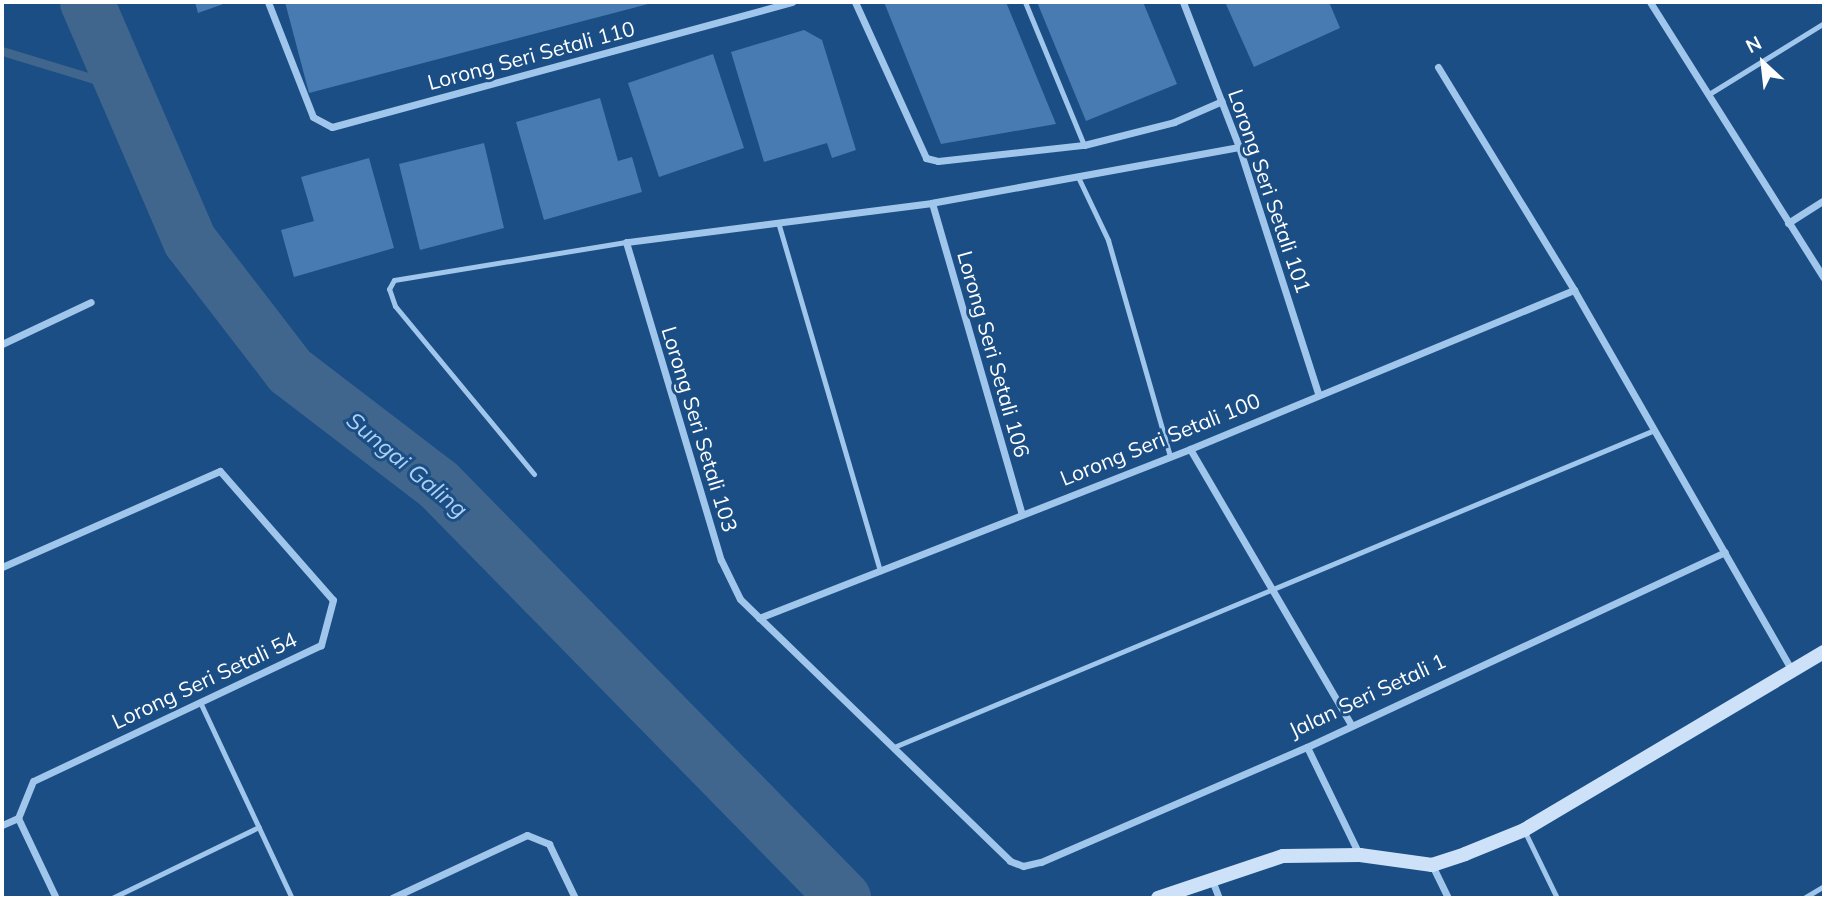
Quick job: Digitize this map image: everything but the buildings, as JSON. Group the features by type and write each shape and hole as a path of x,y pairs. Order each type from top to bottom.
{"street":[{"name":"Lorong Seri Setali 110","path":"268,2 319,124 332,127 792,2"},
{"path":"855,2 926,158 938,161 1084,145 1174,121 1222,101"},
{"name":"Lorong Seri Setali 101","path":"1183,2 1238,147 1318,393"},
{"path":"1650,2 1824,278"},
{"path":"1438,67 1574,290 1652,431 1792,671"},
{"path":"626,242 932,203 1238,147"},
{"path":"1788,223 1824,200"},
{"name":"Lorong Seri Setali 106","path":"932,203 1022,514"},
{"name":"Lorong Seri Setali 103","path":"626,242 721,560 740,599 1010,861 1023,866"},
{"name":"Lorong Seri Setali 100","path":"759,618 1190,449 1318,393 1574,290"},
{"path":"2,344 91,302"},
{"path":"1190,449 1269,588 1352,725"},
{"name":"Lorong Seri Setali 54","path":"2,567 220,471 333,600 321,645 199,700 33,781 18,818"},
{"name":"Jalan Seri Setali 1","path":"1023,866 1307,747 1725,552"},
{"path":"1158,898 1283,856 1360,855 1432,865 1524,830 1824,652"},
{"path":"1307,747 1360,855"},
{"path":"2,825 18,818 56,898"},
{"path":"393,898 527,835 549,844 575,898"},
{"path":"1432,865 1448,898"},
{"path":"1212,880 1219,898"}],"lane":[{"path":"1025,2 1084,145"},
{"path":"1709,94 1824,23"},
{"path":"1078,177 1108,240 1170,456"},
{"path":"778,222 880,571"},
{"path":"534,474 395,306 389,289 394,280 626,242"},
{"path":"894,747 1269,588 1652,431"},
{"path":"199,700 292,898"},
{"path":"112,898 259,827"},
{"path":"1524,830 1557,898"},
{"path":"1804,898 1824,886"}],"waterway":[{"name":"Sungai Galing","path":"87,2 190,241 290,371 438,484 844,898"},
{"path":"2,51 124,88"}]}
